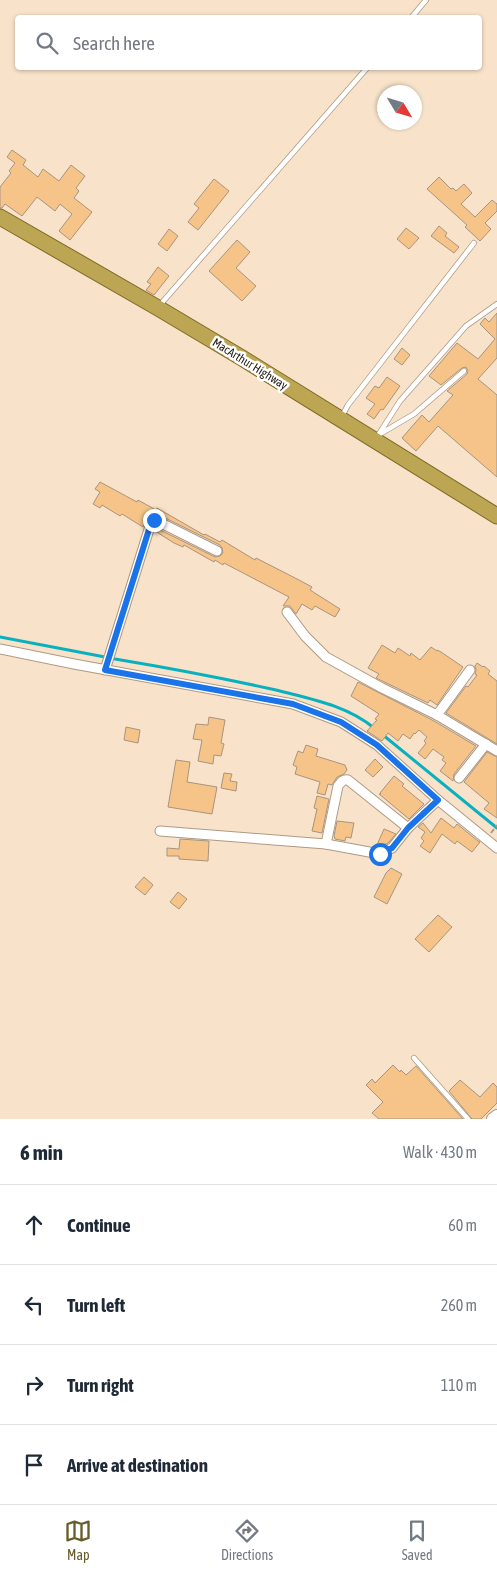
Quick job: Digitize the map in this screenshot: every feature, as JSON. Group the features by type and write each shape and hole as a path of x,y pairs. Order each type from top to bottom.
{"highway":[{"name":"MacArthur Highway","path":"0,217 158,308 340,419 376,438 497,516"}],"main road":[{"path":"493,1119 497,1116"}],"street":[{"path":"105,670 151,523 154,520 157,521 217,552"},
{"path":"287,612 305,636 326,656 382,688 437,715 497,751"},
{"path":"0,649 293,704 341,722 377,745 438,800 497,848"},
{"path":"437,715 470,670"},
{"path":"459,778 486,744"},
{"path":"326,844 338,786 342,781 346,780 408,828"},
{"path":"160,831 326,844 380,854 392,848 408,828 438,800"}],"lane":[{"path":"414,15 426,0"},
{"path":"158,308 365,70"},
{"path":"340,419 348,405 474,243"},
{"path":"376,438 400,401 466,326 497,304"},
{"path":"376,438 414,414 464,371"},
{"path":"414,1058 468,1119"}],"building":[{"path":"12,150 26,160 23,165 38,177 43,169 59,181 71,165 85,176 76,188 79,191 74,198 92,212 70,240 59,231 72,214 60,204 55,211 37,197 22,216 5,204 0,208 0,187 11,173 9,171 15,163 7,157"},
{"path":"439,177 451,189 453,188 456,191 464,184 472,193 461,204 475,217 492,200 497,204 497,211 485,223 491,229 480,241 465,227 467,225 427,189"},
{"path":"214,179 229,191 198,230 188,222 199,208 194,204"},
{"path":"439,226 447,233 445,236 459,247 454,253 431,236"},
{"path":"406,228 419,238 409,249 397,239"},
{"path":"169,229 178,236 167,251 158,244"},
{"path":"237,240 250,252 236,268 256,286 242,301 209,271"},
{"path":"158,267 169,276 154,295 146,290 151,284 147,282"},
{"path":"497,313 497,358 478,379 497,395 497,477 438,426 416,451 402,438 422,415 429,422 453,395 447,391 468,371 466,367 462,368 441,385 429,376 457,343 478,359 495,339 480,324 485,318 489,322"},
{"path":"402,348 410,355 402,365 394,359"},
{"path":"387,377 400,386 374,419 367,414 375,404 366,398 375,386 379,388"},
{"path":"100,482 137,502 138,500 156,510 157,508 204,535 220,542 222,540 255,560 256,558 299,580 312,587 310,590 340,609 335,617 315,606 312,610 302,604 296,614 290,606 283,606 289,597 224,563 223,565 215,560 214,562 184,545 183,547 174,543 155,531 156,528 215,557 223,553 220,545 159,515 150,514 143,527 122,514 120,516 102,505 100,508 93,504 100,492 95,489"},
{"path":"382,645 395,653 398,648 410,656 411,653 420,660 431,647 463,667 437,705 430,700 428,703 376,678 379,674 368,668"},
{"path":"477,663 490,671 488,674 497,681 497,744 446,713 466,686 468,687 477,675 475,674 475,666"},
{"path":"358,682 434,721 476,746 454,774 453,781 440,771 446,763 442,760 444,757 433,749 425,759 418,753 426,743 424,741 427,737 419,730 410,739 403,734 398,741 388,733 382,741 367,731 377,720 375,719 379,714 351,696"},
{"path":"209,717 225,720 221,743 224,744 221,756 214,755 213,764 198,761 202,740 193,739 196,724 208,725"},
{"path":"126,727 140,730 138,743 124,740"},
{"path":"306,745 318,749 316,756 345,765 347,770 344,774 337,777 332,785 328,784 325,795 317,793 320,782 295,774 297,767 293,765 298,751 303,753"},
{"path":"487,752 497,757 497,818 484,809 489,803 464,782"},
{"path":"375,759 383,767 373,777 365,770"},
{"path":"176,760 190,762 187,782 217,787 212,814 168,807"},
{"path":"224,773 232,774 230,781 237,782 236,791 221,788"},
{"path":"394,776 404,784 402,786 424,804 409,819 379,794 381,794"},
{"path":"317,796 329,799 322,833 312,831 317,809 314,808"},
{"path":"441,818 454,828 457,824 480,842 472,852 457,841 455,844 442,834 430,853 420,846 424,841 421,838 425,832 418,827 423,823 431,833"},
{"path":"337,821 354,823 351,838 346,837 345,841 335,839"},
{"path":"384,829 396,834 388,843 381,846 377,845"},
{"path":"180,839 209,841 208,861 179,859 179,856 167,856 167,848 179,849"},
{"path":"391,868 402,874 387,904 374,897 386,873"},
{"path":"144,877 153,885 145,895 135,887"},
{"path":"178,892 187,899 179,909 170,902"},
{"path":"438,915 452,927 429,952 415,939"},
{"path":"393,1065 406,1075 416,1066 463,1119 379,1119 372,1113 383,1102 366,1085 372,1079 375,1083"},
{"path":"460,1080 480,1097 493,1083 497,1087 497,1103 481,1119 472,1119 449,1091"}],"waterway":[{"path":"0,637 105,657"},
{"path":"115,659 236,681 315,700 340,708 374,728"},
{"path":"383,735 497,828"}],"route":[{"path":"154,520 151,523 105,670 293,704 341,722 377,745 438,800 408,828 392,848 380,854"}]}
